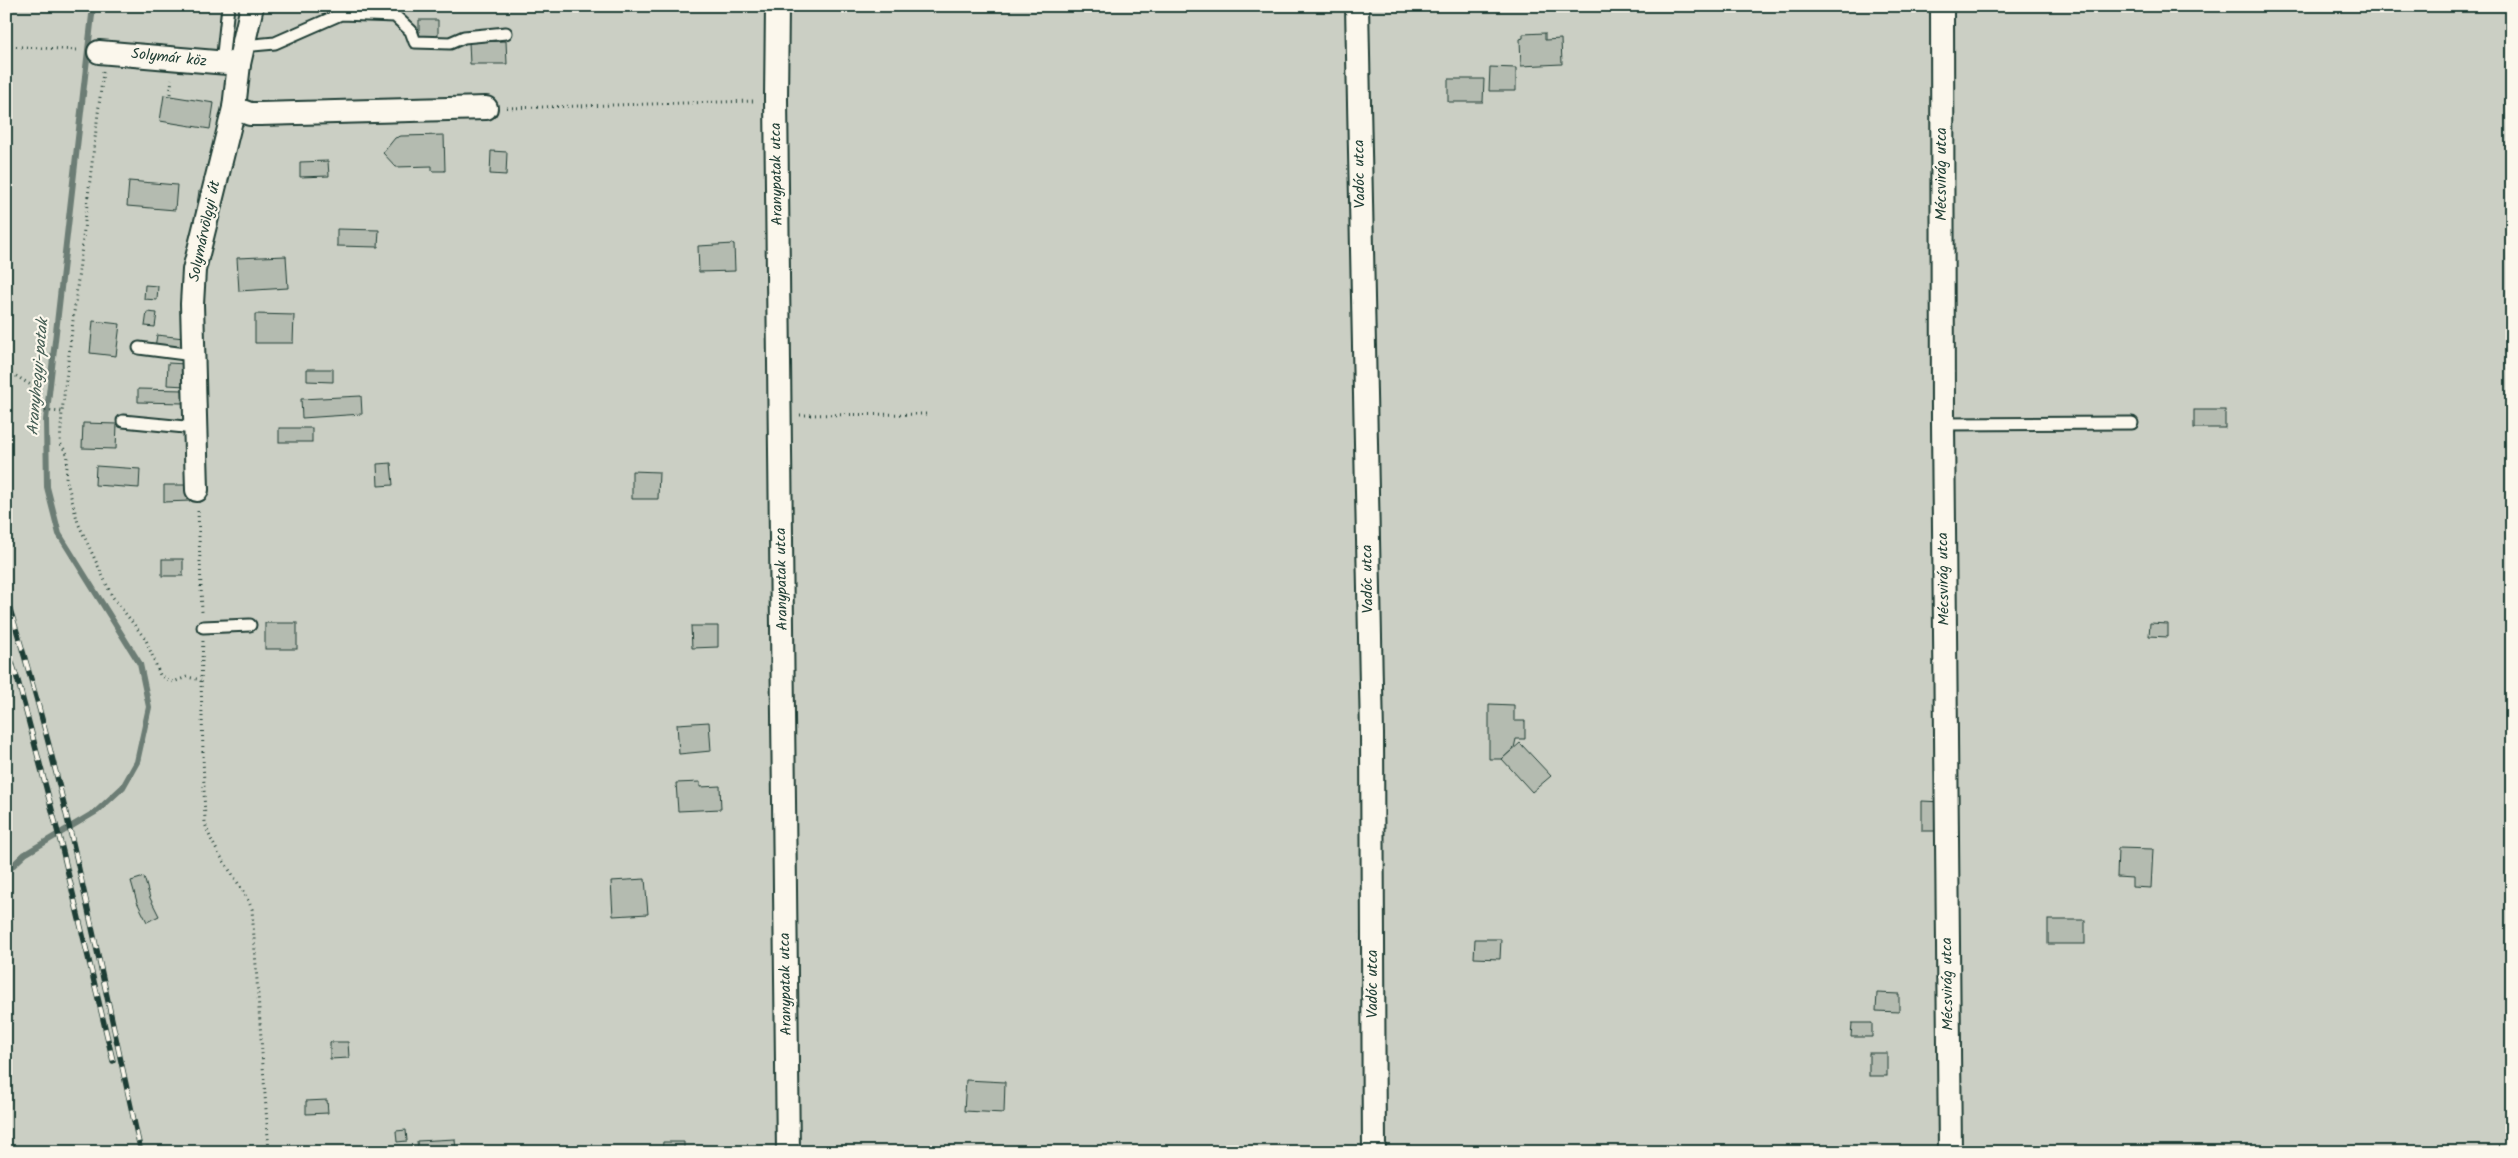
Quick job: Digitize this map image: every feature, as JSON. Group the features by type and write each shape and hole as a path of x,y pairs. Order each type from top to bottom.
{"street":[{"name":"Solymárvölgyi út","path":"198,490 193,354 194,270 234,108 235,58 252,6"},
{"name":"Aranypatak utca","path":"777,6 788,1152"},
{"name":"Vadóc utca","path":"1357,6 1372,734 1374,1152"},
{"name":"Mécsvirág utca","path":"1942,6 1943,424 1950,1152"},
{"name":"Solymár köz","path":"102,52 235,58"},
{"path":"234,108 250,114 486,108"}],"lane":[{"path":"228,6 235,58 341,14 395,16 411,31 415,42 450,43 464,37 506,33"},
{"path":"139,348 193,354"},
{"path":"123,421 195,428"},
{"path":"1943,424 2132,423"},
{"path":"203,627 250,625"}],"path":[{"path":"6,46 73,50"},
{"path":"102,52 60,443 68,455 66,472 68,491 78,523 112,596 146,640 160,675 173,682 187,677 201,680"},
{"path":"486,108 740,102"},
{"path":"16,376 31,385 39,410 62,412"},
{"path":"780,415 927,414"},
{"path":"198,490 203,627 201,680 205,823 209,838 246,896 252,909 269,1152"}],"shaded area":[{"path":"6,6 2512,6 2512,1152 6,1152"}],"building":[{"path":"419,20 438,20 438,37 419,38"},
{"path":"1545,33 1545,40 1561,39 1562,64 1521,66 1520,39 1523,38 1523,34"},
{"path":"506,41 507,64 470,64 469,42"},
{"path":"1490,67 1516,68 1516,91 1489,91"},
{"path":"1448,79 1484,79 1483,102 1448,102"},
{"path":"164,95 214,103 210,129 160,121"},
{"path":"444,135 445,171 432,171 432,166 396,167 383,153 395,138 401,136"},
{"path":"491,151 507,152 506,175 490,174"},
{"path":"328,161 329,176 300,177 300,162"},
{"path":"129,181 177,185 175,210 127,206"},
{"path":"199,191 209,193 205,212 196,211"},
{"path":"337,229 379,230 378,247 337,246"},
{"path":"734,244 735,271 699,272 698,246"},
{"path":"286,256 288,288 239,291 237,258"},
{"path":"145,285 158,286 157,300 144,299"},
{"path":"147,312 157,313 155,327 145,326"},
{"path":"255,314 294,315 293,343 255,343"},
{"path":"93,321 120,324 116,356 90,353"},
{"path":"157,335 184,338 182,350 155,347"},
{"path":"168,363 186,364 186,386 167,385"},
{"path":"307,369 333,369 333,382 307,381"},
{"path":"138,389 184,390 184,403 138,402"},
{"path":"361,396 362,414 302,418 301,399"},
{"path":"2194,410 2225,410 2225,428 2194,428"},
{"path":"83,423 117,424 116,449 82,448"},
{"path":"279,428 312,428 312,442 279,442"},
{"path":"391,463 393,485 378,486 377,464"},
{"path":"96,466 140,469 139,488 95,485"},
{"path":"632,471 659,472 658,499 632,499"},
{"path":"164,485 190,485 190,501 164,502"},
{"path":"162,559 183,559 183,576 162,576"},
{"path":"265,623 297,623 297,649 265,649"},
{"path":"2150,623 2168,624 2168,637 2149,636"},
{"path":"691,626 718,626 718,647 692,648"},
{"path":"1489,704 1514,705 1514,721 1525,721 1525,739 1516,739 1514,748 1502,759 1489,759"},
{"path":"709,722 711,751 679,754 677,724"},
{"path":"1520,743 1551,776 1532,792 1502,759"},
{"path":"700,782 700,787 720,786 721,809 678,811 676,783"},
{"path":"1922,801 1942,802 1942,831 1922,831"},
{"path":"2118,848 2153,849 2151,888 2132,887 2132,878 2117,877"},
{"path":"144,877 150,898 159,916 147,922 137,902 131,881"},
{"path":"645,879 648,914 613,916 611,881"},
{"path":"2048,920 2085,920 2085,944 2048,944"},
{"path":"1475,939 1501,939 1500,959 1474,958"},
{"path":"1877,993 1899,994 1899,1012 1876,1011"},
{"path":"1852,1023 1872,1023 1872,1037 1851,1037"},
{"path":"330,1042 348,1042 349,1058 330,1059"},
{"path":"1869,1053 1887,1053 1887,1076 1869,1076"},
{"path":"966,1080 1005,1082 1004,1113 964,1111"},
{"path":"327,1100 328,1113 306,1114 306,1101"},
{"path":"406,1130 407,1141 397,1142 396,1131"},
{"path":"455,1139 456,1152 418,1152 417,1141"},
{"path":"663,1142 684,1142 684,1152 662,1152"},
{"path":"981,1150 981,1152 944,1151"}],"waterway":[{"name":"Aranyhegyi-patak","path":"6,872 25,854 97,811 123,787 137,762 149,707 140,664 59,534 47,487 46,420 93,6"}],"railway":[{"path":"6,597 27,665 64,803 141,1152"},
{"path":"6,645 18,681 62,848 113,1061"}]}
